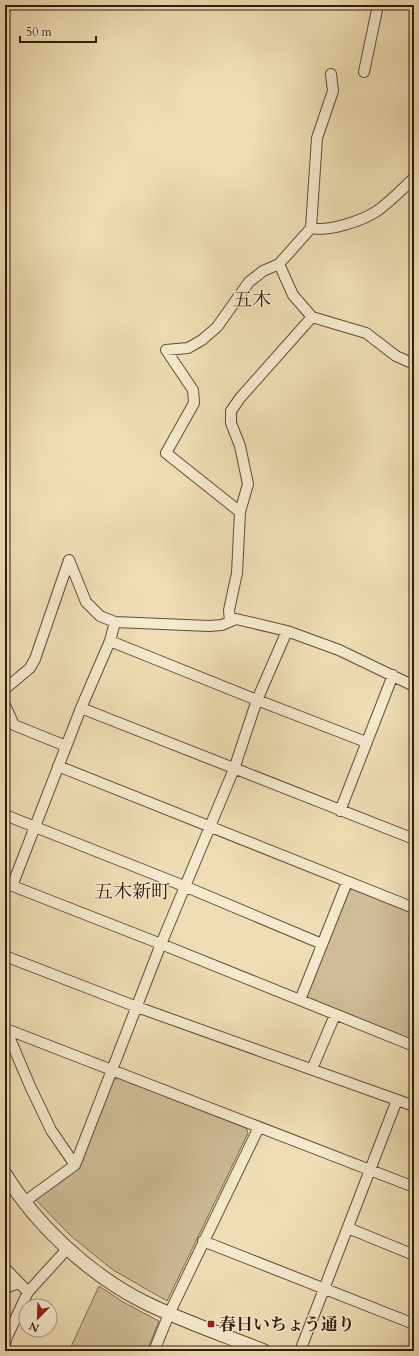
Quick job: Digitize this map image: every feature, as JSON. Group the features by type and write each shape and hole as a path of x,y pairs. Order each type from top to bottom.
{"street":[{"path":"364,72 378,5"},
{"path":"240,512 166,453 194,403 193,390 166,350 188,348 202,340 216,327 249,282 264,271 280,264 311,228 317,138 333,91 331,74"},
{"path":"311,228 317,229 338,227 376,212 414,178"},
{"path":"280,264 293,295 312,316 366,333 396,356 414,364"},
{"path":"230,621 230,610 237,573 240,512 248,484 240,446 231,424 231,412 240,398 312,316"},
{"path":"5,689 30,668 35,659 68,560 86,602 100,616 115,622 209,626 222,625 236,618 287,631 339,650 414,686"},
{"path":"115,622 110,641 81,708 35,828 9,885 161,944 414,1046"},
{"path":"24,1202 75,1164 184,886 234,769 257,700 287,631"},
{"path":"110,641 366,742"},
{"path":"340,811 393,675"},
{"path":"5,705 14,726 66,746"},
{"path":"81,708 414,839"},
{"path":"58,766 414,908"},
{"path":"5,815 184,886 322,944"},
{"path":"300,1000 347,882"},
{"path":"5,956 137,1006 414,1106"},
{"path":"312,1069 335,1015"},
{"path":"5,1028 414,1187"},
{"path":"5,1028 51,1130 75,1164"},
{"path":"300,1351 397,1100"},
{"path":"154,1351 168,1314 259,1127"},
{"path":"5,1174 24,1202 46,1228 68,1248 118,1287 168,1314 264,1351"},
{"path":"348,1228 414,1255"},
{"path":"203,1241 414,1324"},
{"path":"5,1341 28,1292 68,1248"},
{"path":"5,1268 28,1292"},
{"path":"5,1288 18,1283"}],"shaded area":[{"path":"350,888 414,914 414,1041 305,998"},
{"path":"118,1078 246,1128 248,1133 167,1301 113,1270 71,1236 36,1200 80,1164 111,1081"},
{"path":"99,1286 123,1302 159,1321 147,1351 69,1351"}],"place":[{"name":"春日いちょう通り","path":"211,1324"}],"district":[{"name":"五木","path":"252,299"},
{"name":"五木新町","path":"132,891"}]}
